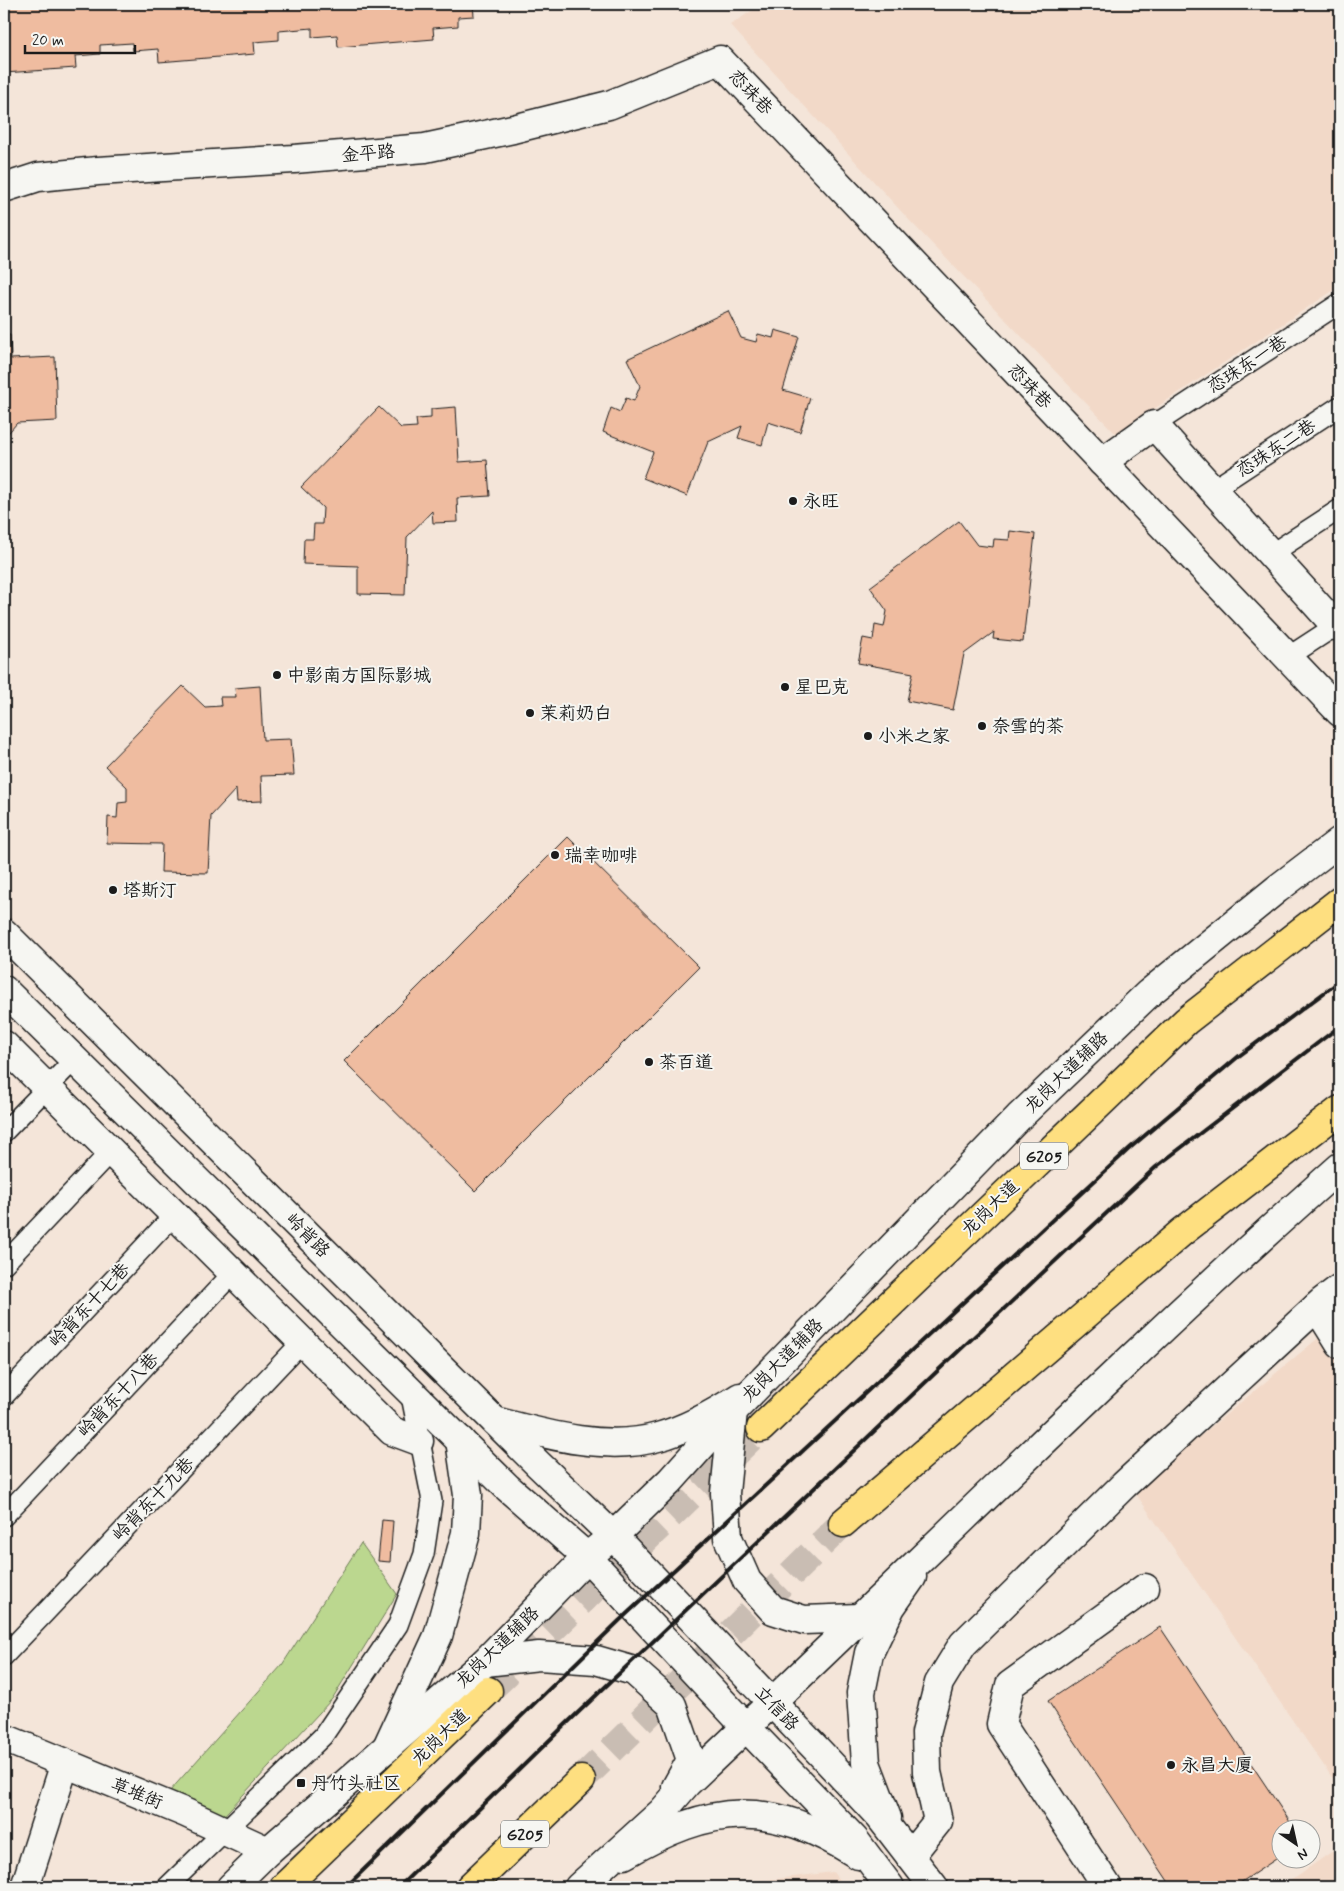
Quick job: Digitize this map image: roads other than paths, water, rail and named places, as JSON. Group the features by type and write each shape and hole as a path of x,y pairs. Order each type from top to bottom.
{"highway":[{"name":"龙岗大道","path":"761,1428 1186,1021 1340,900"},
{"path":"843,1523 1182,1232 1340,1110"},
{"name":"龙岗大道","path":"284,1887 488,1691"},
{"name":"G205","path":"470,1887 581,1780"}],"street":[{"name":"金平路","path":"4,188 38,177 98,171 294,159 425,148 513,129 609,104 720,60"},
{"name":"恋珠巷","path":"720,60 1340,712"},
{"path":"1102,462 1154,425 1338,625"},
{"name":"龙岗大道辅路","path":"231,1887 268,1851 485,1662 587,1557 613,1536 670,1482 732,1411 1019,1117 1148,993 1340,841"},
{"name":"岭背路","path":"4,934 613,1536"},
{"path":"4,990 508,1488 587,1557"},
{"path":"74,1060 103,1032"},
{"path":"4,1045 392,1431 419,1441"},
{"path":"589,1878 662,1812 687,1783 859,1618 1276,1223 1340,1167"},
{"path":"934,1547 891,1607 869,1653 861,1693 866,1763 902,1845 938,1821 927,1772 926,1733 939,1683 963,1644 1124,1485 1340,1288"},
{"path":"1317,1307 1340,1344"},
{"path":"494,1420 544,1434 610,1443 656,1438 709,1417 758,1385"},
{"path":"732,1411 725,1494 728,1538 747,1581 773,1610 804,1620 859,1618"},
{"path":"386,1749 438,1636 466,1533 468,1495 460,1440"},
{"name":"立信路","path":"613,1536 880,1817 934,1887"},
{"name":"立信路","path":"587,1557 854,1839 882,1877"},
{"path":"1105,1887 1107,1886 1001,1724 1010,1685 1145,1588"},
{"path":"485,1662 539,1656 596,1660 634,1671 672,1706 691,1760 662,1812"},
{"name":"草堆街","path":"4,1738 226,1831 268,1851"},
{"path":"25,1887 65,1763"},
{"path":"589,1878 658,1835 712,1816 766,1815 817,1833 882,1877"}],"lane":[{"name":"恋珠东一巷","path":"1154,425 1340,303"},
{"name":"恋珠东二巷","path":"1212,490 1340,406"},
{"path":"1271,554 1340,509"},
{"path":"1288,657 1338,625"},
{"path":"4,1132 74,1060"},
{"path":"4,1264 111,1151"},
{"name":"岭背东十七巷","path":"4,1396 174,1215"},
{"name":"岭背东十八巷","path":"4,1516 233,1273"},
{"name":"岭背东十九巷","path":"4,1656 302,1342"},
{"path":"167,1887 323,1736 398,1625 424,1554 432,1501 410,1391"}],"tunnel":[{"path":"488,1691 761,1428"},
{"path":"581,1780 843,1523"}],"railway":[{"path":"346,1887 619,1621 1130,1148 1239,1056 1340,981"},
{"path":"399,1887 564,1726 948,1361 1156,1167 1340,1026"}],"place":[{"name":"永旺","path":"793,501"},
{"name":"中影南方国际影城","path":"277,675"},
{"name":"星巴克","path":"785,687"},
{"name":"茉莉奶白","path":"530,713"},
{"name":"奈雪的茶","path":"982,726"},
{"name":"小米之家","path":"868,736"},
{"name":"瑞幸咖啡","path":"555,855"},
{"name":"塔斯汀","path":"113,890"},
{"name":"茶百道","path":"649,1062"},
{"name":"永昌大厦","path":"1171,1765"},
{"name":"丹竹头社区","path":"301,1783"}]}
